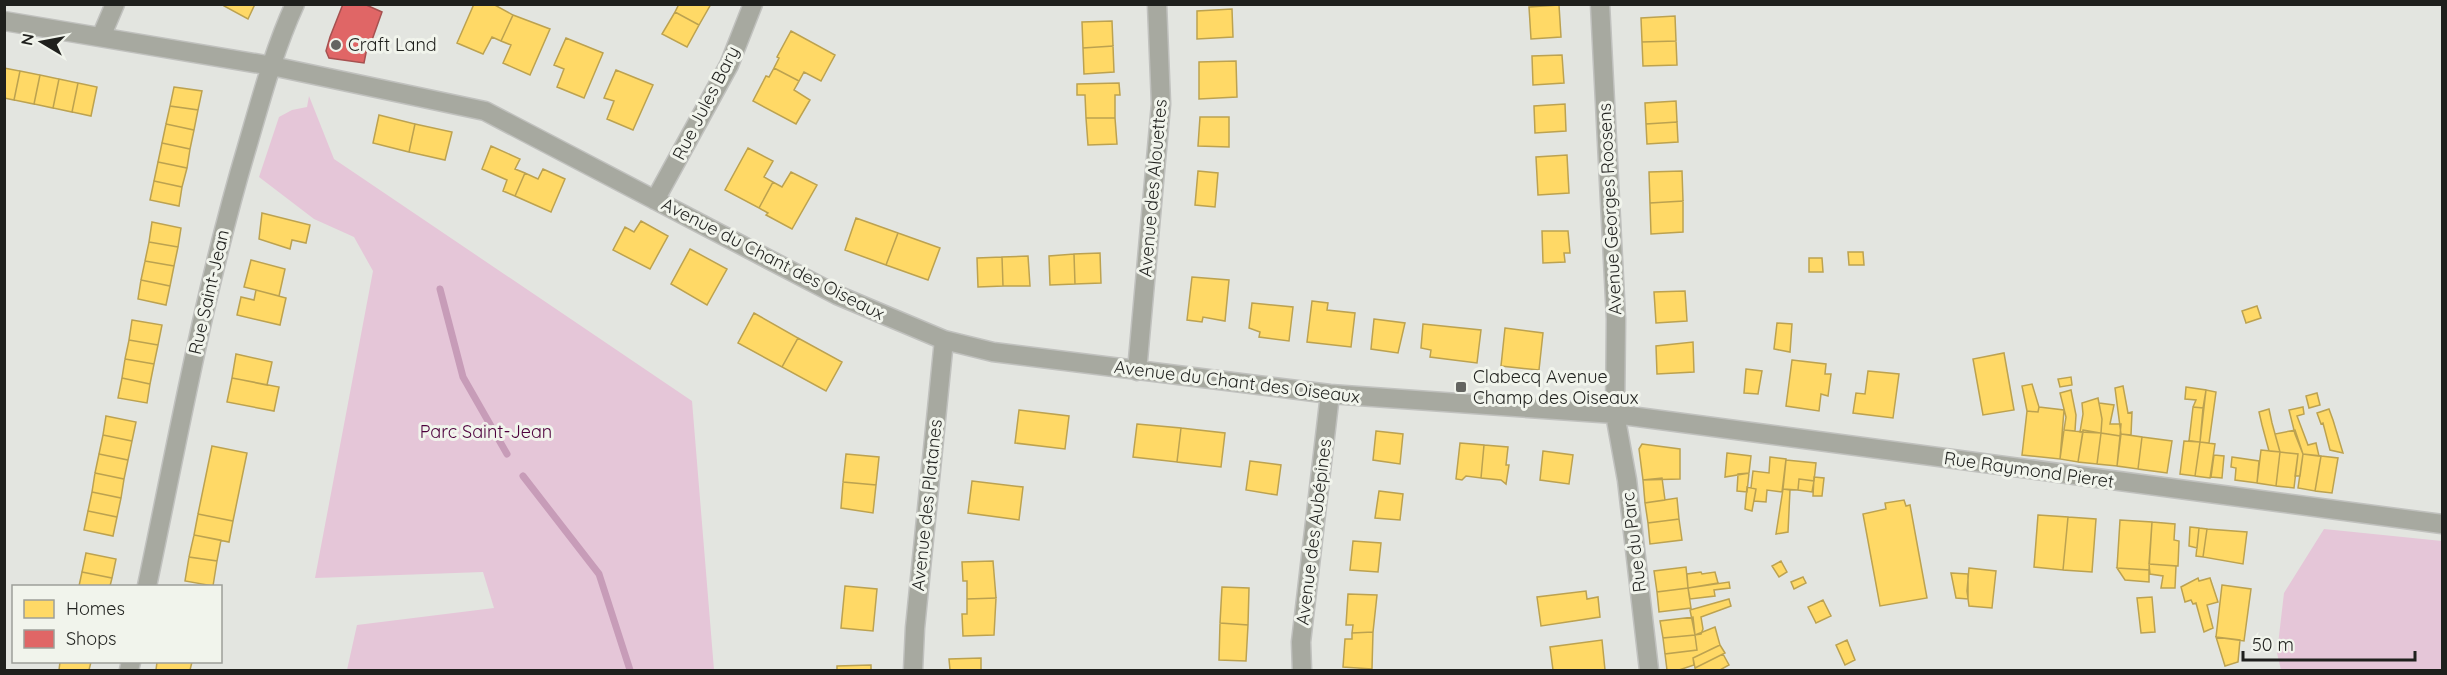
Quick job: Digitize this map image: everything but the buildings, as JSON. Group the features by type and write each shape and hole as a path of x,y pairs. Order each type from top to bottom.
{"street":[{"path":"101,37 115,4"},
{"name":"Rue Saint-Jean","path":"147,585 225,225 272,66 295,4"},
{"name":"Rue Jules Bary","path":"655,200 729,65 753,4"},
{"name":"Avenue des Alouettes","path":"1137,371 1161,104 1157,4"},
{"name":"Avenue Georges Roosens","path":"1600,4 1616,319 1615,414"},
{"name":"Avenue du Chant des Oiseaux","path":"4,21 272,66 485,111 837,296 944,340 993,352 1330,394 1615,414"},
{"name":"Avenue des Platanes","path":"913,670 944,340"},
{"name":"Avenue des Aubépines","path":"1302,670 1301,642 1330,394"},
{"name":"Rue Raymond Pieret","path":"1615,414 2442,524"},
{"name":"Rue du Parc","path":"1615,414 1626,480 1649,670"}],"green space":[{"name":"Parc Saint-Jean","path":"309,96 334,159 692,401 714,670 347,670 357,625 494,608 483,572 315,578 373,271 354,237 314,219 259,177 279,117 292,110 307,107"},
{"path":"2324,529 2442,541 2442,670 2281,670 2277,653 2284,593"}],"waterway":[{"path":"440,289 463,377 507,454"},
{"path":"523,476 599,574 630,670"}],"place":[{"name":"Craft Land","path":"336,45"},
{"name":"Clabecq Avenue Champ des Oiseaux","path":"1461,387"}]}
